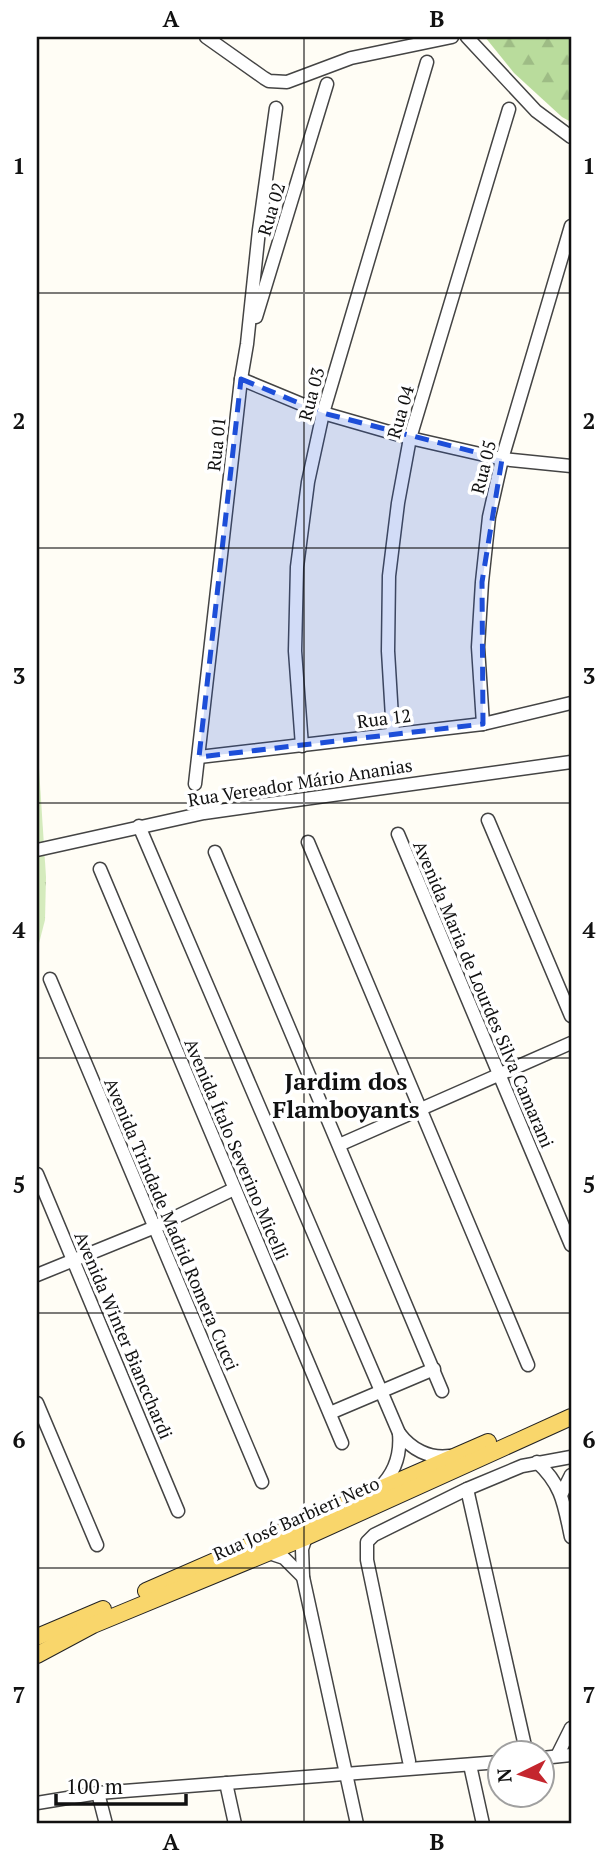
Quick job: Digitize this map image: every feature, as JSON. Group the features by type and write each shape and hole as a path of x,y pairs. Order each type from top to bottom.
{"main road":[{"name":"Rua José Barbieri Neto","path":"37,1637 571,1407"},
{"name":"Rua José Barbieri Neto","path":"37,1655 93,1625 306,1537 571,1417"}],"street":[{"path":"206,37 269,81 286,82 351,58 452,37"},
{"path":"467,37 536,111 571,138"},
{"name":"Rua 03","path":"302,746 295,652 297,566 308,482 323,413 427,62"},
{"name":"Rua 02","path":"247,344 327,84"},
{"name":"Rua 01","path":"195,784 241,379 276,108"},
{"name":"Rua 04","path":"393,734 388,651 389,576 410,438 509,109"},
{"name":"Rua 05","path":"483,724 478,647 489,517 502,459 571,226"},
{"path":"259,230 281,237"},
{"path":"241,379 323,413 410,438 502,459 571,466"},
{"name":"Rua 12","path":"199,757 483,724 571,703"},
{"name":"Rua Vereador Mário Ananias","path":"37,850 204,813 571,762"},
{"path":"488,820 571,1016"},
{"path":"139,827 399,1433 406,1442 427,1454 435,1457 457,1455"},
{"name":"Avenida Maria de Lourdes Silva Camarani","path":"398,834 571,1245"},
{"path":"308,842 528,1365"},
{"path":"215,852 442,1391"},
{"name":"Avenida Ítalo Severino Micelli","path":"100,869 342,1443"},
{"name":"Avenida Trindade Madrid Romera Cucci","path":"50,979 262,1482"},
{"path":"339,1145 571,1043"},
{"name":"Avenida Winter Biancchardi","path":"37,1174 178,1511"},
{"path":"37,1275 155,1227 234,1189"},
{"path":"330,1413 434,1369"},
{"path":"37,1403 97,1545"},
{"path":"372,1494 387,1480 393,1469 400,1446 399,1433"},
{"path":"410,1761 367,1560 367,1542 374,1535 467,1489 522,1466 571,1457"},
{"path":"537,1462 551,1474 562,1493 571,1537"},
{"path":"562,1493 571,1475"},
{"path":"467,1489 523,1738"},
{"path":"306,1537 302,1549 303,1577 357,1824"},
{"path":"269,1553 284,1558 303,1577"},
{"path":"557,1756 571,1728"},
{"path":"557,1756 571,1755"},
{"path":"37,1803 98,1793 486,1763"},
{"path":"470,1765 483,1824"},
{"path":"226,1783 235,1824"},
{"path":"98,1793 106,1824"}],"highlighted area":[{"path":"241,379 323,413 502,459 482,582 483,724 199,757"}],"green space":[{"path":"485,37 571,37 571,122 514,73"},
{"path":"37,737 46,877 45,920 37,951"}],"district":[{"name":"Jardim dos Flamboyants","path":"346,1095"}]}
